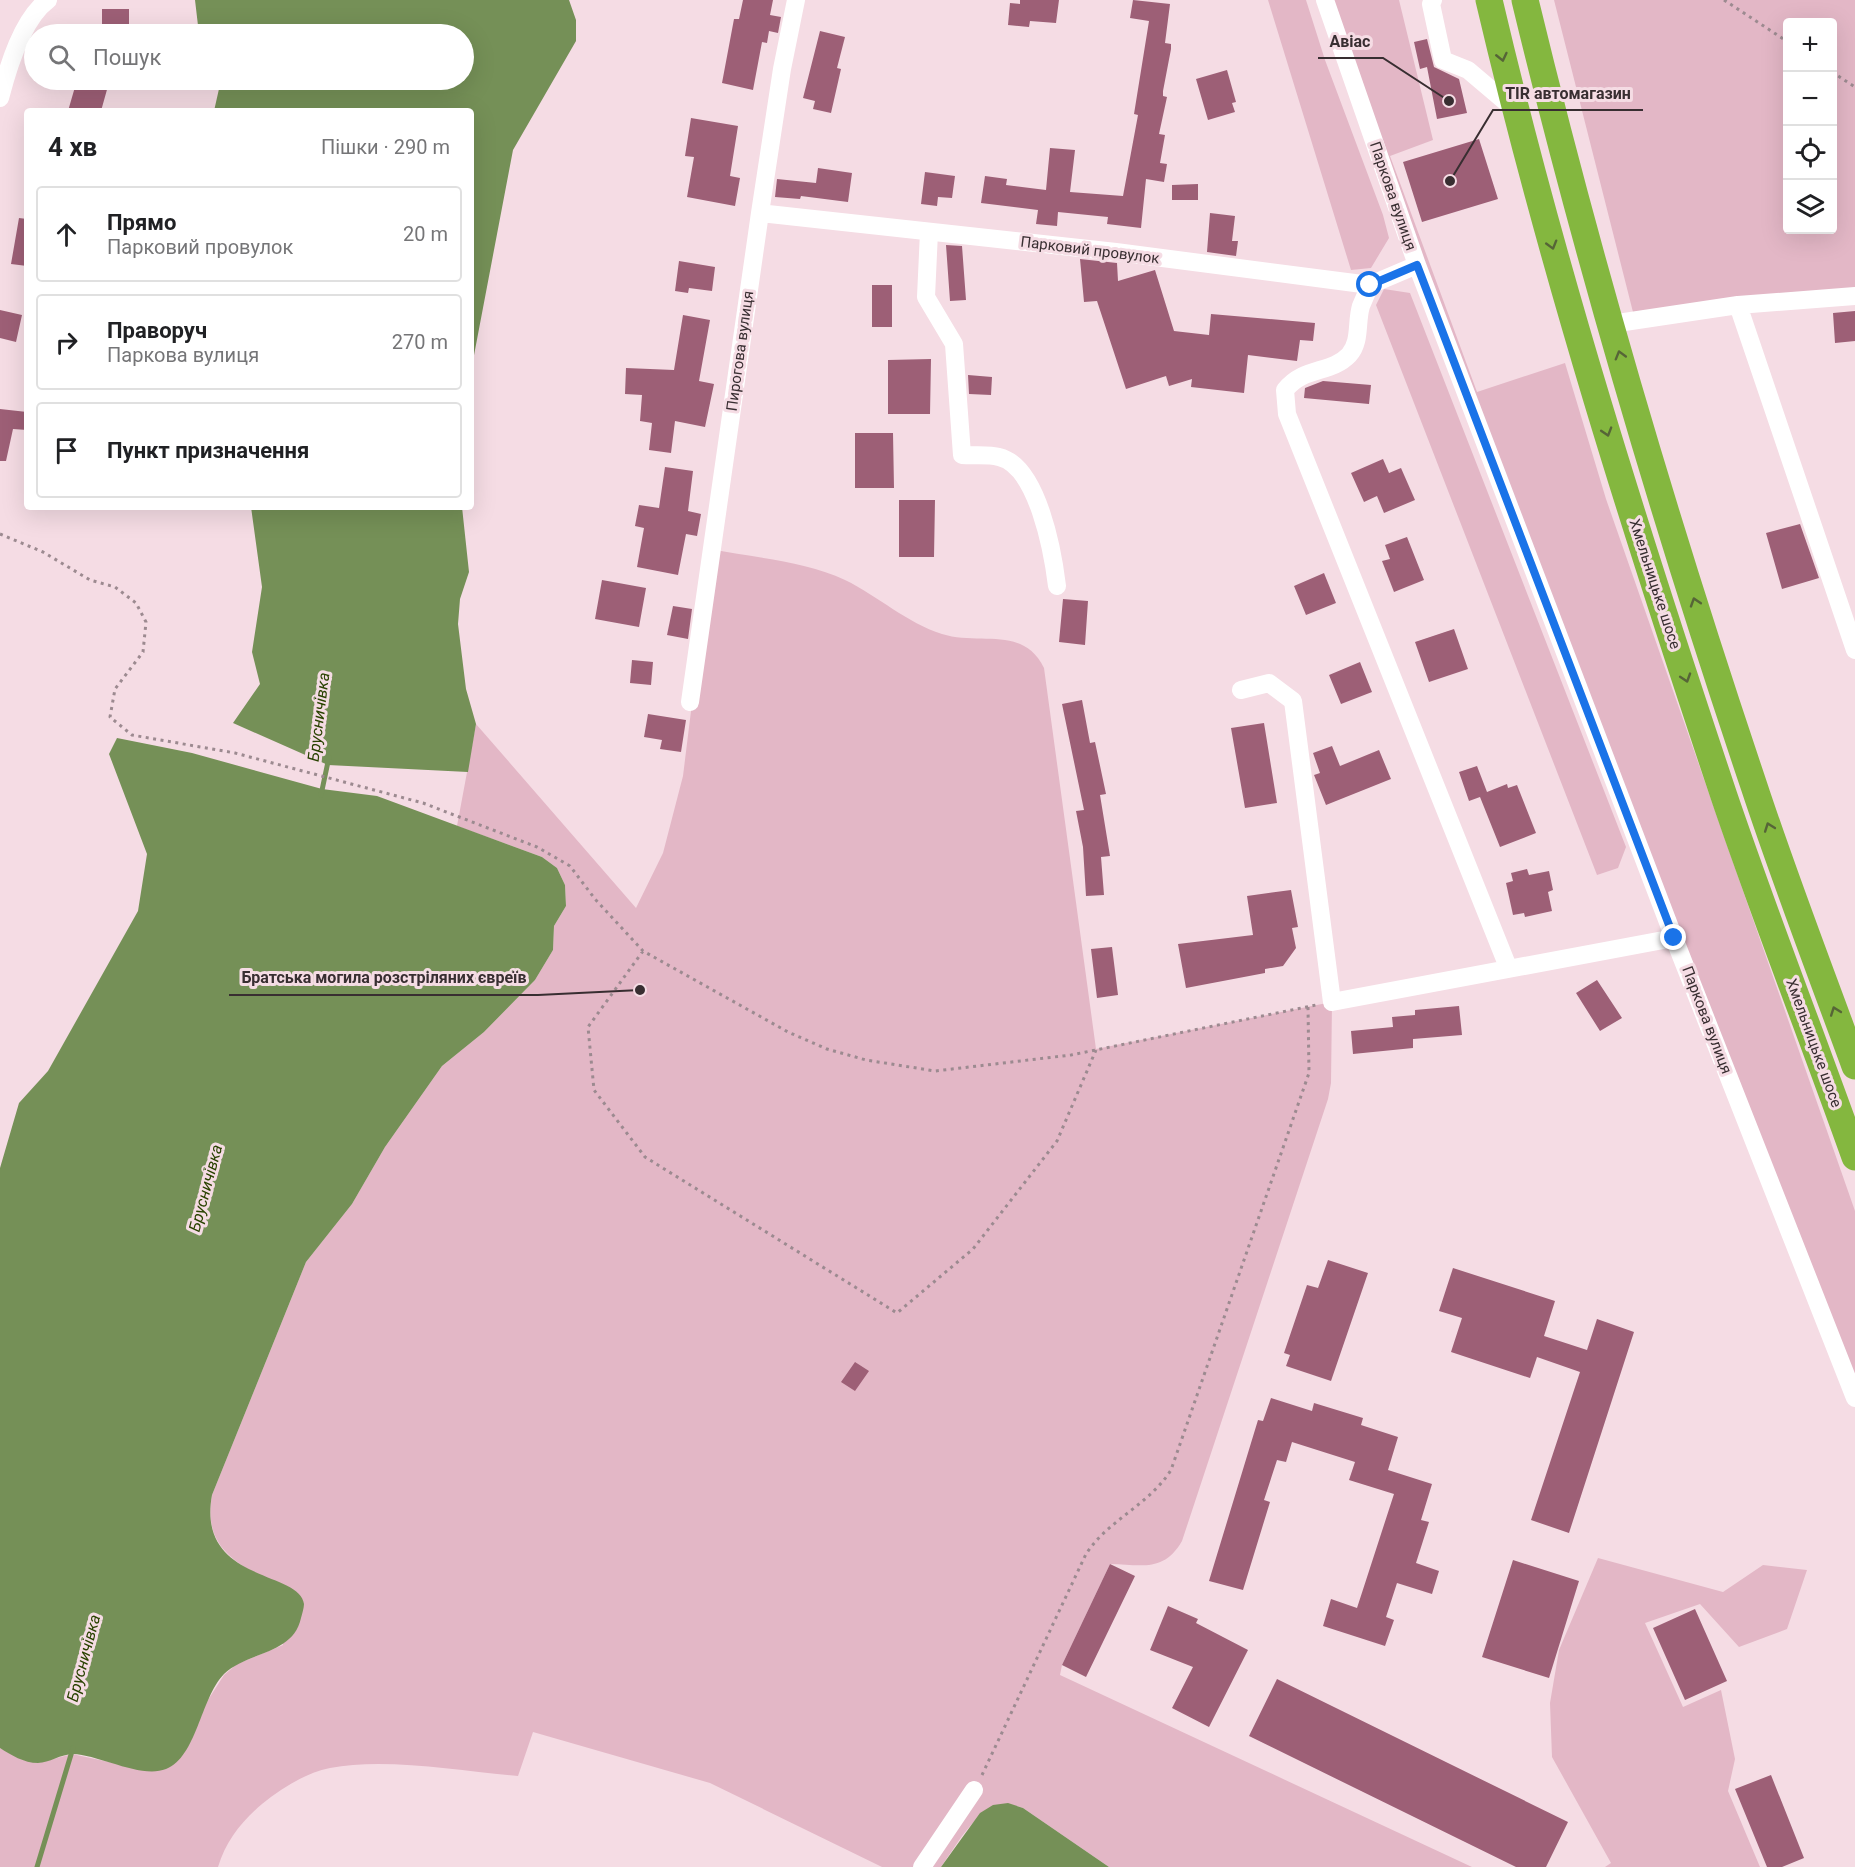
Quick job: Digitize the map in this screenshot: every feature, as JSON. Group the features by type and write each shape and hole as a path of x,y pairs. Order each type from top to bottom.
{"highway":[{"name":"Хмельницьке шосе","path":"1489,0 1514,110 1623,484 1725,798 1855,1157"},
{"name":"Хмельницьке шосе","path":"1525,0 1550,104 1654,474 1754,787 1855,1066"}],"street":[{"path":"29,24 38,8 48,0"},
{"name":"Пирогова вулиця","path":"690,702 760,213 782,69 796,0"},
{"name":"Паркова вулиця","path":"1325,0 1417,265 1674,938 1855,1398"},
{"path":"1433,0 1431,4 1443,60 1468,70 1514,110"},
{"path":"0,98 9,62 24,34"},
{"name":"Парковий провулок","path":"760,213 1116,252 1370,285"},
{"path":"929,232 926,297 954,344 962,455 1001,457 1024,475 1035,496 1054,555 1057,586"},
{"path":"1417,265 1370,285 1361,308 1356,344 1350,354 1338,363 1295,378 1285,390 1287,414 1508,967"},
{"path":"1611,324 1738,305 1855,296"},
{"path":"1738,305 1855,650"},
{"path":"1240,690 1269,683 1293,701 1332,1002 1508,967 1674,938"},
{"path":"922,1867 974,1790"}],"path":[{"path":"1724,0 1783,39"},
{"path":"1837,75 1855,87"},
{"path":"0,534 43,552 90,580 114,587 136,603 146,622 143,652 115,689 110,717 132,735 235,753 413,800 537,847 570,866 595,899 643,951 788,1032 827,1049 866,1060 935,1071 1071,1055 1332,1002"},
{"path":"643,951 588,1027 594,1090 645,1157 897,1313 972,1249 1057,1141 1096,1050"},
{"path":"974,1790 1086,1554 1104,1532 1157,1490 1171,1470 1309,1073 1308,1007"}],"shaded area":[{"path":"1268,0 1306,0 1325,60 1383,215 1389,238 1371,268 1351,270"},
{"path":"1325,0 1399,0 1433,140 1390,156 1477,392 1565,363 1606,499 1855,1211 1855,1398"},
{"path":"1554,0 1855,0 1855,296 1635,320"},
{"path":"1384,289 1410,293 1626,847 1618,868 1597,875 1376,305"},
{"path":"711,549 813,568 857,586 929,629 956,637 1013,642 1025,646 1035,655 1044,668 1096,1049 1332,1002 1331,1083 1328,1099 1182,1541 1168,1558 1160,1562 1143,1565 1110,1564 1062,1665 1060,1675 1472,1867 1109,1867 1023,1808 1009,1805 996,1807 974,1821 941,1867 882,1867 710,1783 533,1732 518,1776 398,1764 351,1765 312,1773 278,1792 247,1818 230,1840 218,1867 0,1867 0,1748 21,1759 38,1763 72,1754 151,1771 191,1741 206,1703 224,1675 237,1664 283,1645 264,1578 229,1555 215,1536 210,1511 212,1495 306,1262 352,1204 385,1147 442,1066 484,1032 535,980 553,950 554,926 566,906 565,885 557,868 542,857 457,826 476,724 636,908 663,853 683,776"},
{"path":"1598,1558 1723,1592 1763,1565 1807,1570 1787,1629 1739,1647 1700,1604 1645,1623 1683,1707 1721,1690 1735,1759 1728,1791 1760,1867 1605,1867 1611,1863 1552,1757 1550,1703 1559,1650"}],"water":[{"path":"195,0 569,0 576,20 576,41 513,150 474,355 474,108 215,108 219,90 474,90 474,24 198,24"},
{"path":"251,510 462,510 469,572 460,599 458,624 466,689 476,724 468,772 328,765 233,723 260,684 252,652 262,587"},
{"path":"117,738 192,753 322,789 377,796 542,857 557,868 565,885 566,906 554,926 553,950 535,980 484,1032 442,1066 385,1147 352,1204 306,1262 212,1495 211,1524 219,1544 233,1559 298,1593 304,1604 301,1618 289,1639 224,1674 209,1698 185,1753 166,1769 156,1771 133,1769 73,1754 42,1763 33,1763 0,1748 0,1168 19,1103 48,1071 138,911 147,854 109,754"},
{"path":"1008,1803 1023,1808 1109,1867 941,1867 980,1813 993,1805"}],"building":[{"path":"743,0 773,0 770,15 781,17 778,33 769,31 767,43 762,42 753,90 722,83 734,19 739,19"},
{"path":"1020,0 1059,0 1056,23 1030,21 1029,27 1008,25 1010,3 1020,4"},
{"path":"1133,0 1170,4 1165,43 1171,44 1171,49 1163,91 1163,96 1167,97 1159,134 1165,135 1160,163 1167,164 1164,182 1146,179 1141,228 1107,224 1108,217 1058,212 1057,226 1036,224 1038,210 981,203 985,176 1007,179 1006,185 1046,190 1050,148 1075,150 1070,192 1123,196 1138,115 1134,114 1149,21 1130,18"},
{"path":"102,9 129,9 129,24 102,24"},
{"path":"820,31 845,37 837,68 841,69 831,113 813,109 815,101 803,98"},
{"path":"1427,39 1434,67 1459,79 1467,113 1437,119 1427,67 1420,69 1414,42"},
{"path":"1227,70 1236,102 1232,103 1235,112 1208,120 1196,79"},
{"path":"74,90 107,90 102,108 69,108"},
{"path":"691,118 738,126 730,176 740,178 735,206 687,197 694,157 685,156"},
{"path":"1479,139 1498,199 1422,222 1403,162"},
{"path":"818,168 852,173 848,202 801,196 800,199 775,197 777,179 816,183"},
{"path":"925,172 955,176 952,198 938,197 937,206 921,204"},
{"path":"1198,184 1198,200 1172,200 1172,185"},
{"path":"1210,213 1235,216 1232,241 1238,241 1236,256 1207,252"},
{"path":"19,218 24,219 24,266 11,264"},
{"path":"946,245 962,246 966,300 950,301"},
{"path":"1080,259 1117,263 1118,281 1155,270 1174,331 1209,335 1211,314 1315,323 1313,341 1300,340 1297,361 1248,355 1244,393 1191,387 1192,379 1169,386 1166,376 1126,389 1097,301 1084,302"},
{"path":"679,261 715,267 712,291 689,288 688,293 675,291"},
{"path":"872,285 892,285 892,327 872,327"},
{"path":"0,310 22,315 16,342 0,338"},
{"path":"1855,311 1855,341 1835,343 1833,313"},
{"path":"683,315 710,320 699,381 714,384 705,427 675,421 671,453 649,450 652,423 640,421 642,395 625,394 626,368 674,370"},
{"path":"931,359 930,414 888,414 888,360"},
{"path":"968,375 992,377 991,395 969,394"},
{"path":"1323,381 1371,385 1369,404 1304,398 1305,388"},
{"path":"0,409 24,412 24,430 13,429 6,461 0,461"},
{"path":"855,433 893,433 894,488 855,488"},
{"path":"1383,459 1389,473 1401,468 1415,500 1384,513 1377,496 1364,502 1351,473"},
{"path":"665,467 693,471 688,511 701,514 697,536 686,534 678,575 637,567 644,528 635,526 639,505 659,508"},
{"path":"899,500 935,500 934,557 899,557"},
{"path":"1800,524 1819,578 1782,589 1766,533"},
{"path":"1407,537 1424,580 1394,592 1382,561 1390,559 1385,545"},
{"path":"1324,573 1336,603 1306,615 1294,586"},
{"path":"602,580 646,588 639,627 595,619"},
{"path":"1063,599 1088,601 1085,645 1059,642"},
{"path":"673,606 692,609 688,639 667,635"},
{"path":"1454,629 1468,669 1429,682 1415,642"},
{"path":"632,660 653,662 651,685 630,683"},
{"path":"1360,662 1372,692 1341,704 1329,675"},
{"path":"1082,700 1090,743 1095,742 1106,794 1100,795 1110,856 1101,857 1104,895 1086,896 1083,847 1076,811 1084,810 1062,704"},
{"path":"648,714 686,720 681,752 660,749 662,740 644,737"},
{"path":"1264,723 1277,803 1245,808 1231,728"},
{"path":"1332,746 1340,766 1379,750 1391,779 1326,805 1314,775 1320,773 1313,753"},
{"path":"1477,766 1487,792 1507,784 1508,788 1517,785 1536,833 1500,847 1480,797 1469,801 1459,772"},
{"path":"1527,869 1529,875 1549,871 1553,890 1548,892 1552,911 1525,917 1524,913 1513,915 1506,883 1513,881 1511,873"},
{"path":"1291,890 1298,927 1292,928 1296,948 1283,966 1265,969 1265,973 1186,988 1178,944 1253,935 1247,896"},
{"path":"1112,947 1118,995 1097,998 1091,949"},
{"path":"1597,980 1622,1018 1600,1031 1576,993"},
{"path":"1459,1006 1462,1035 1413,1039 1413,1048 1353,1054 1351,1031 1393,1027 1392,1017 1415,1015 1415,1010"},
{"path":"1328,1260 1368,1273 1331,1381 1286,1366 1290,1355 1284,1353 1307,1285 1318,1288"},
{"path":"1453,1268 1555,1301 1544,1336 1587,1350 1597,1319 1634,1332 1569,1533 1531,1520 1580,1372 1537,1357 1530,1378 1451,1352 1462,1318 1439,1311"},
{"path":"855,1362 869,1371 855,1391 841,1382"},
{"path":"1271,1398 1312,1411 1314,1403 1363,1418 1361,1425 1398,1437 1388,1470 1432,1484 1421,1520 1429,1522 1416,1563 1439,1571 1432,1594 1397,1583 1386,1617 1394,1620 1385,1646 1323,1626 1331,1599 1357,1608 1394,1494 1349,1480 1355,1462 1292,1442 1286,1462 1277,1460 1264,1500 1270,1502 1243,1590 1209,1581 1258,1420 1263,1421"},
{"path":"1513,1560 1579,1581 1549,1678 1482,1657"},
{"path":"1110,1564 1135,1576 1086,1677 1062,1665"},
{"path":"1168,1606 1198,1619 1196,1623 1248,1650 1209,1727 1172,1708 1193,1667 1150,1650"},
{"path":"1695,1609 1727,1681 1685,1700 1653,1628"},
{"path":"1277,1679 1568,1822 1546,1867 1516,1867 1249,1736"},
{"path":"1771,1775 1804,1858 1782,1867 1767,1867 1735,1789"}],"waterway":[{"name":"Брусничівка","path":"321,795 329,757"},
{"name":"Брусничівка","path":"37,1867 73,1748"}],"place":[{"name":"Авіас","path":"1449,101"},
{"name":"TIR автомагазин","path":"1450,181"},
{"name":"Братська могила розстріляних євреїв","path":"640,990"}],"route":[{"path":"1370,285 1417,265 1674,938"}]}
